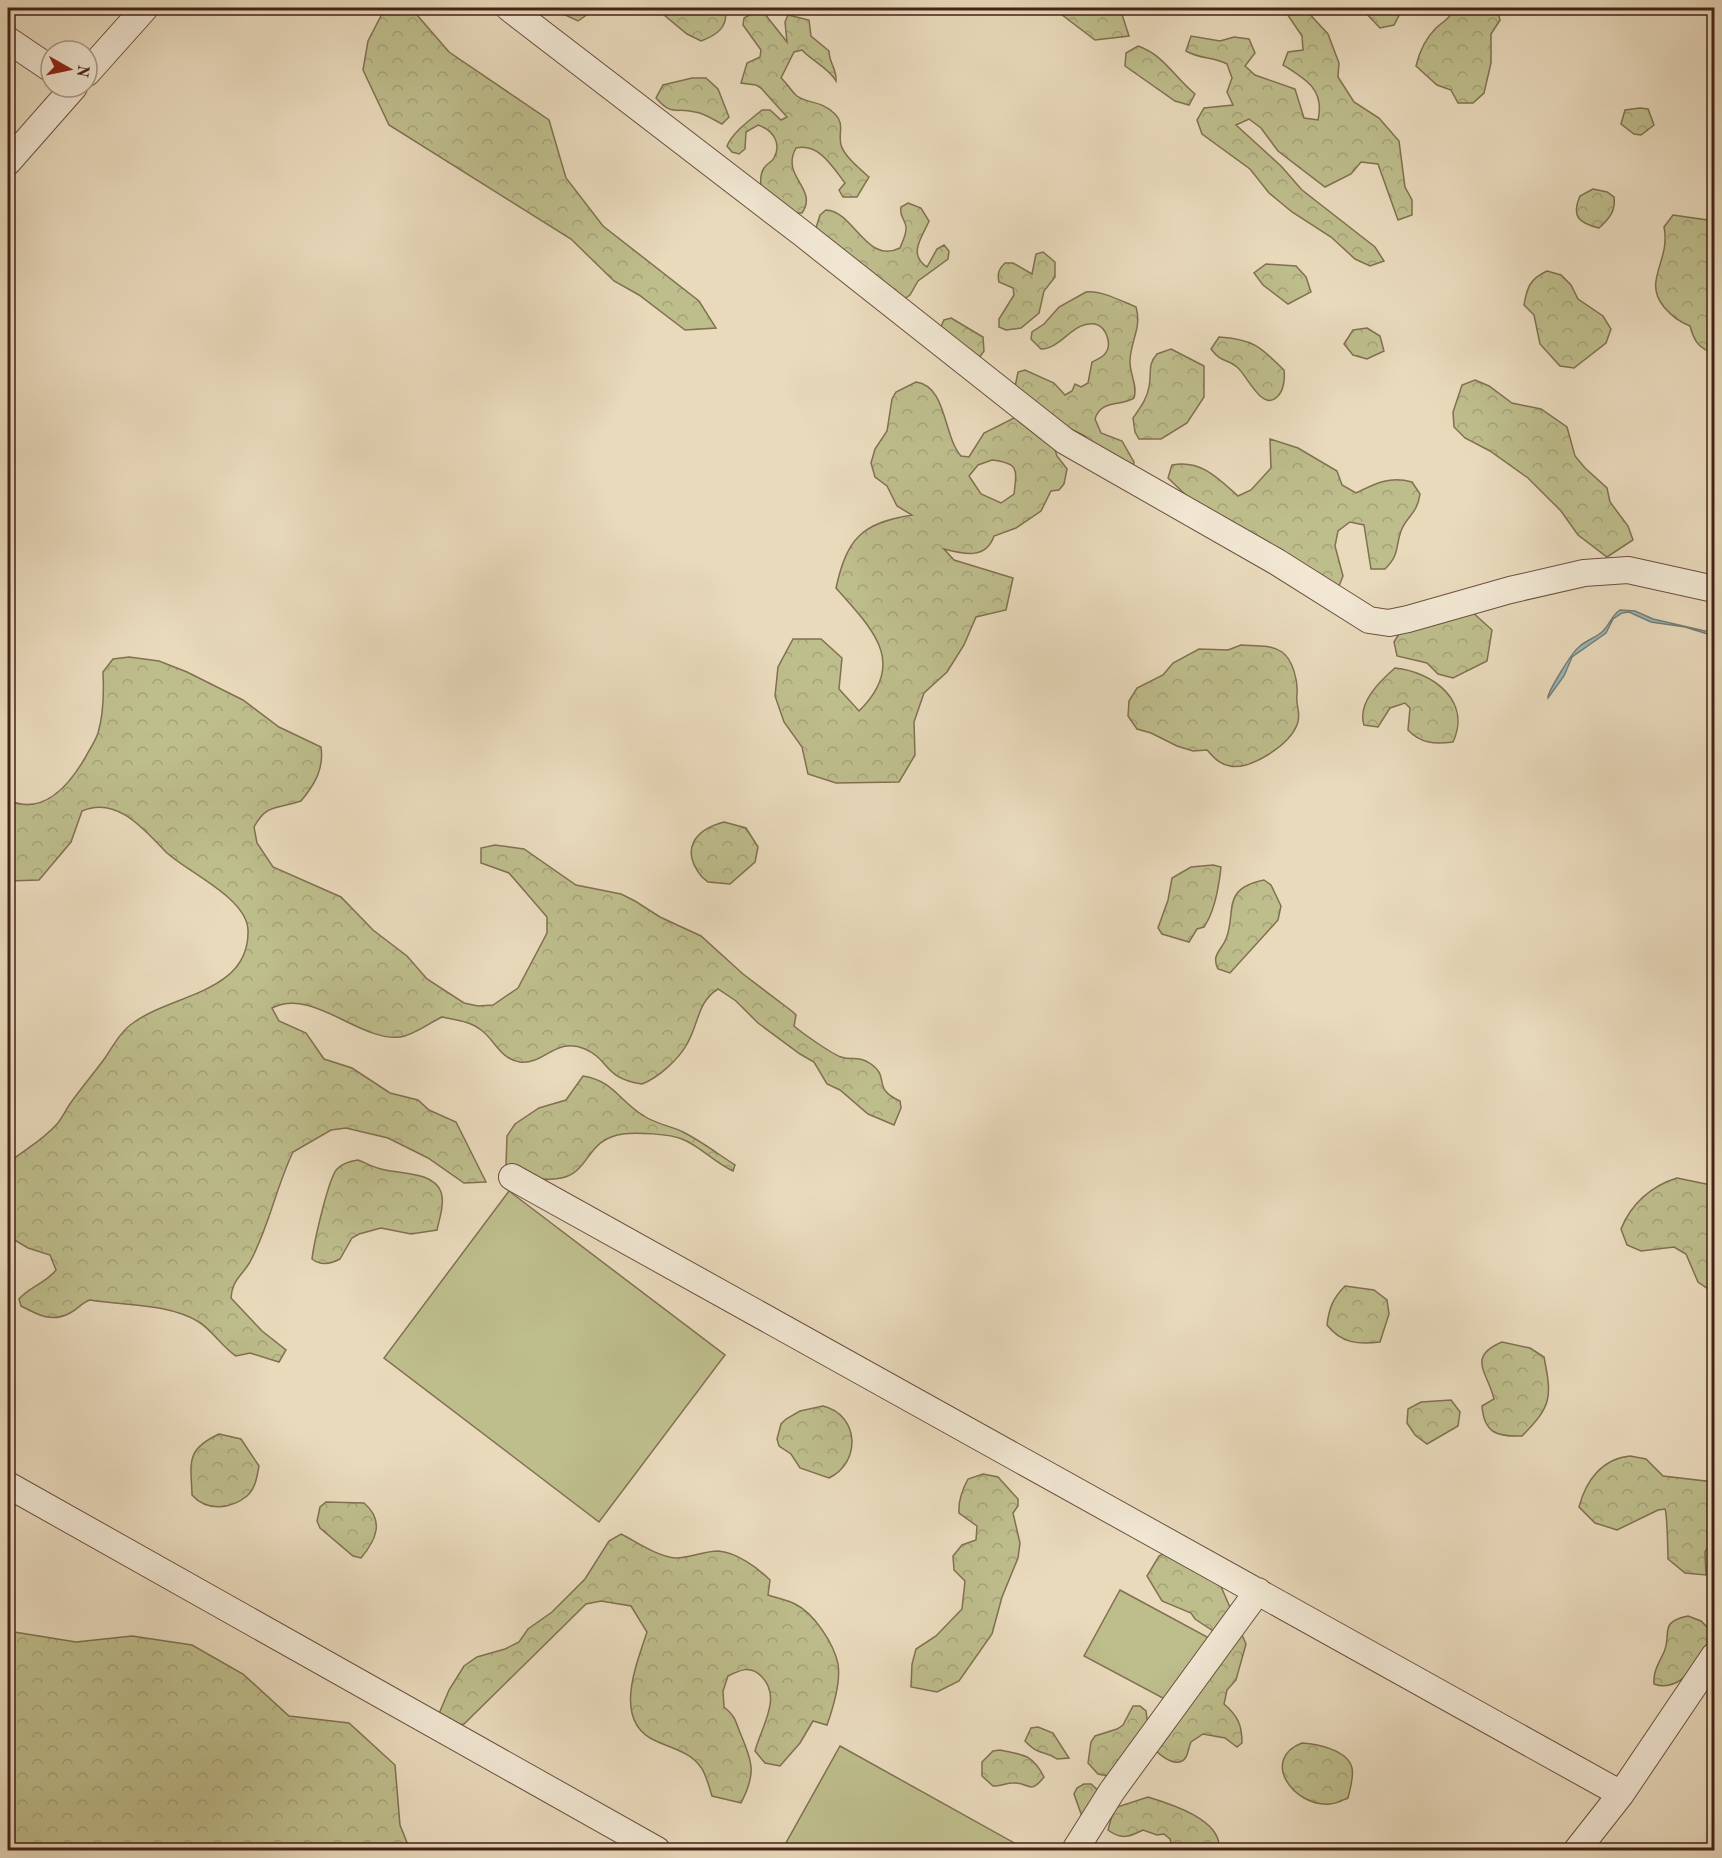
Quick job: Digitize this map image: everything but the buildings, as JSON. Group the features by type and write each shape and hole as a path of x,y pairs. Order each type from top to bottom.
{"street":[{"path":"99,60 145,8"},
{"path":"509,8 803,234 1065,441 1277,562 1369,620 1389,623 1408,619 1510,590 1584,573 1628,570 1714,589"},
{"path":"8,40 39,61"},
{"path":"8,162 63,99"},
{"path":"512,1177 1621,1794"},
{"path":"8,1485 657,1851"},
{"path":"1075,1851 1112,1791 1258,1591"},
{"path":"1577,1851 1621,1794 1714,1656"}],"green space":[{"path":"411,8 449,52 549,120 566,178 603,226 699,301 716,328 685,330 639,295 614,281 571,239 389,125 363,70 368,41 382,14"},
{"path":"558,8 586,8 588,14 578,21 565,15"},
{"path":"666,8 725,8 726,15 717,33 701,41 687,34 664,15"},
{"path":"1053,8 1120,8 1129,36 1095,40"},
{"path":"1283,8 1304,8 1328,34 1339,63 1338,77 1354,102 1379,118 1399,141 1405,187 1412,200 1412,215 1398,220 1378,164 1361,162 1351,174 1325,187 1278,151 1261,128 1249,119 1236,125 1281,166 1302,190 1375,247 1384,261 1370,266 1355,259 1331,237 1292,212 1269,193 1250,169 1202,134 1197,120 1204,108 1233,105 1227,92 1232,78 1227,64 1186,51 1191,36 1220,41 1234,37 1249,39 1255,53 1245,66 1255,75 1295,89 1304,118 1318,120 1319,101 1312,86 1283,65 1288,52 1303,50 1302,36"},
{"path":"1361,8 1403,8 1394,25 1380,28"},
{"path":"1454,8 1497,8 1500,20 1491,34 1491,63 1484,93 1473,103 1458,103 1451,90 1437,85 1416,66 1429,36 1448,18"},
{"path":"757,11 764,13 787,42 785,22 788,15 809,20 811,36 829,51 836,81 829,72 802,50 794,52 781,78 797,96 825,106 840,121 840,141 845,154 869,177 857,197 843,197 839,190 845,183 831,164 819,153 805,147 796,148 792,158 793,167 806,196 806,204 802,213 794,213 762,191 763,170 773,159 777,147 775,138 768,130 758,125 746,132 745,149 739,154 732,152 727,146 737,131 762,110 770,110 781,120 787,117 762,89 756,85 741,83 747,63 760,57 761,50 743,25 744,18"},
{"path":"1138,46 1155,55 1195,94 1189,105 1175,101 1125,66 1126,53"},
{"path":"692,78 706,78 718,89 729,117 722,124 705,115 671,109 656,98 663,85"},
{"path":"1648,109 1654,125 1641,135 1634,134 1621,124 1625,110"},
{"path":"1593,189 1607,192 1614,197 1611,214 1599,228 1582,221 1576,209 1580,196"},
{"path":"908,203 921,208 929,221 918,245 917,251 921,262 927,267 937,249 944,245 949,251 948,259 918,281 910,295 904,299 816,228 820,215 826,210 845,219 869,244 878,249 888,251 900,248 906,230 901,207"},
{"path":"1673,215 1714,221 1714,353 1701,347 1695,340 1690,326 1673,316 1658,297 1656,279 1664,250 1664,227"},
{"path":"1043,252 1055,262 1055,277 1044,291 1039,313 1021,328 1006,330 999,327 999,319 1014,295 1013,288 999,282 1000,269 1005,263 1013,263 1032,274 1036,254"},
{"path":"1266,264 1296,266 1306,277 1311,292 1288,304 1263,285 1254,273"},
{"path":"1547,271 1561,275 1571,285 1578,299 1603,316 1611,329 1606,343 1574,368 1560,366 1540,344 1534,315 1524,305 1530,284"},
{"path":"1086,292 1104,294 1136,307 1138,314 1130,360 1135,388 1134,398 1106,406 1095,419 1101,433 1122,441 1134,462 1132,470 1094,448 1085,436 1065,426 1015,387 1018,372 1025,370 1054,383 1065,395 1072,391 1075,384 1081,387 1088,383 1092,362 1107,351 1108,342 1103,329 1095,324 1087,324 1074,330 1055,345 1041,349 1031,339 1032,332 1044,324 1059,307"},
{"path":"951,318 983,337 984,351 979,358 938,333 944,320"},
{"path":"1367,328 1380,336 1384,351 1367,359 1353,355 1344,344 1353,330"},
{"path":"1219,337 1240,340 1256,346 1284,370 1283,388 1277,397 1266,400 1260,396 1237,367 1215,354 1211,349"},
{"path":"1171,349 1204,366 1204,397 1187,423 1161,439 1139,439 1135,432 1133,418 1147,395 1152,362 1157,354"},
{"path":"1475,380 1489,386 1512,403 1541,409 1567,427 1575,456 1607,488 1610,502 1628,526 1633,540 1607,557 1578,535 1561,511 1528,478 1490,451 1465,438 1454,427 1453,412 1462,385"},
{"path":"916,382 934,392 955,447 961,456 969,457 984,433 1016,417 1050,434 1057,456 1067,469 1064,484 1059,490 1051,491 1041,511 1016,528 994,536 985,549 980,552 966,553 944,549 954,560 1013,578 1006,610 976,617 964,645 947,672 924,693 914,722 915,755 899,782 836,783 808,774 802,747 784,722 775,696 778,667 793,639 821,639 842,658 839,689 859,711 874,693 881,677 883,661 872,632 836,588 845,557 859,536 869,528 881,523 912,515 897,506 887,486 875,477 871,463 875,449 887,431 892,399 896,392","holes":["992,460 1012,465 1016,479 1014,494 1001,503 981,494 969,476 978,465"]},
{"path":"1270,439 1298,448 1337,471 1342,485 1356,493 1383,482 1404,480 1412,482 1420,494 1419,501 1401,531 1393,559 1385,569 1371,569 1364,525 1350,522 1338,531 1335,546 1343,576 1337,591 1190,499 1168,478 1172,465 1200,467 1238,496 1251,490 1271,468"},
{"path":"1470,610 1492,630 1487,661 1453,678 1438,674 1427,663 1397,656 1394,642 1402,629"},
{"path":"1241,645 1278,649 1289,660 1294,671 1297,683 1298,721 1293,733 1278,748 1248,764 1230,766 1214,758 1207,750 1193,751 1137,729 1128,716 1129,701 1137,688 1163,675 1173,663 1199,649 1228,650"},
{"path":"129,657 159,661 187,672 243,700 279,727 321,747 320,769 310,788 301,801 269,810 259,819 254,827 257,843 273,867 341,897 373,930 407,956 427,979 464,1003 478,1006 493,1005 518,988 547,933 547,917 509,873 481,863 481,848 495,845 524,849 576,885 621,894 660,917 701,936 743,974 793,1012 796,1015 794,1026 837,1055 862,1060 877,1069 886,1092 900,1101 901,1108 894,1125 868,1114 840,1090 827,1084 814,1062 758,1023 736,1001 718,989 706,1000 691,1036 679,1056 661,1073 642,1084 620,1078 593,1053 575,1046 558,1048 528,1062 520,1062 507,1057 481,1030 462,1021 442,1017 405,1036 385,1036 369,1032 320,1009 303,1004 287,1003 272,1008 279,1021 306,1033 324,1059 352,1068 390,1093 418,1100 429,1110 456,1122 486,1182 464,1183 428,1158 388,1138 346,1128 331,1130 293,1152 257,1249 235,1283 231,1298 262,1331 286,1350 279,1362 250,1353 236,1356 199,1322 174,1311 90,1300 70,1313 51,1318 21,1306 19,1299 56,1270 50,1255 28,1248 8,1236 8,1163 57,1124 129,1026 149,1013 206,989 223,979 236,967 245,951 248,930 245,918 237,906 213,885 165,851 138,824 117,811 94,807 82,811 71,842 39,880 8,881 8,800 21,804 43,801 53,796 71,779 98,733 103,703 103,672 113,659"},
{"path":"1395,668 1423,675 1445,691 1453,702 1457,714 1458,727 1453,742 1429,742 1413,735 1408,730 1410,708 1405,703 1390,708 1378,727 1364,725 1364,709 1371,693"},
{"path":"724,822 746,828 758,847 755,862 730,884 708,882 702,877 695,867 691,850 698,836 705,830"},
{"path":"1213,865 1221,867 1219,882 1214,906 1204,927 1197,929 1189,942 1162,934 1158,928 1168,900 1172,878 1191,867"},
{"path":"1264,880 1271,885 1281,906 1278,920 1230,973 1218,969 1216,957 1226,939 1236,896 1241,889"},
{"path":"583,1076 602,1082 649,1119 683,1132 703,1143 735,1165 733,1171 682,1139 644,1133 623,1134 609,1138 599,1144 579,1168 560,1178 544,1179 529,1176 506,1165 507,1136 515,1124 539,1108 566,1100"},
{"path":"358,1160 381,1169 423,1177 437,1185 442,1201 437,1230 411,1234 381,1228 359,1234 352,1238 340,1259 329,1263 319,1263 312,1259 318,1226 333,1175 339,1167"},
{"path":"1677,1178 1706,1184 1714,1181 1714,1293 1698,1282 1686,1254 1674,1247 1641,1251 1627,1245 1621,1229 1630,1212 1643,1197 1650,1191"},
{"path":"509,1191 725,1355 599,1522 384,1358"},
{"path":"1345,1286 1374,1290 1387,1300 1389,1314 1380,1342 1350,1341 1338,1336 1327,1325 1332,1304"},
{"path":"1502,1342 1530,1348 1544,1357 1548,1382 1547,1400 1539,1417 1522,1436 1505,1436 1493,1432 1483,1415 1482,1406 1494,1399 1484,1373 1482,1360 1491,1348"},
{"path":"1451,1400 1460,1412 1458,1426 1427,1444 1415,1435 1407,1423 1408,1409 1421,1402"},
{"path":"823,1406 835,1411 844,1419 850,1429 852,1440 847,1462 829,1478 800,1468 791,1454 779,1446 777,1439 781,1424 786,1419 800,1411"},
{"path":"219,1434 241,1439 259,1466 257,1478 250,1493 234,1504 219,1507 205,1504 192,1495 191,1465 192,1458 200,1446"},
{"path":"1630,1456 1646,1459 1663,1476 1714,1482 1714,1537 1705,1552 1706,1575 1685,1573 1668,1559 1665,1509 1658,1510 1617,1530 1595,1523 1579,1507 1586,1488 1603,1466 1611,1461"},
{"path":"983,1474 998,1477 1018,1499 1018,1506 1013,1513 1020,1543 1018,1558 1002,1597 992,1634 959,1681 937,1692 911,1687 912,1664 916,1649 936,1636 962,1609 965,1581 954,1570 953,1556 962,1545 976,1540 977,1526 959,1513 959,1504 968,1479"},
{"path":"326,1502 364,1503 371,1510 376,1530 371,1544 361,1558 353,1556 320,1528 317,1521 320,1507"},
{"path":"621,1534 669,1557 681,1558 718,1551 739,1557 770,1580 768,1595 795,1604 809,1614 832,1647 838,1664 838,1679 827,1725 813,1721 800,1743 780,1766 765,1763 755,1751 770,1703 767,1684 761,1676 749,1670 741,1670 728,1676 723,1691 724,1707 735,1720 748,1753 751,1769 749,1784 741,1803 712,1796 704,1772 696,1761 656,1741 643,1732 634,1721 631,1707 633,1676 647,1632 631,1606 601,1601 586,1604 464,1724 449,1726 438,1716 449,1690 464,1666 477,1657 505,1649 519,1642 528,1629 552,1612 585,1579 609,1541"},
{"path":"1167,1552 1219,1582 1246,1644 1236,1680 1227,1690 1224,1704 1238,1721 1242,1743 1237,1747 1225,1738 1203,1734 1191,1742 1186,1757 1179,1762 1170,1760 1154,1749 1213,1631 1195,1619 1191,1613 1162,1601 1147,1576 1159,1556"},
{"path":"1120,1590 1209,1638 1174,1704 1084,1656"},
{"path":"1688,1616 1701,1621 1714,1634 1714,1646 1680,1681 1672,1685 1654,1684 1655,1671 1666,1646 1669,1625"},
{"path":"8,1631 76,1642 132,1636 192,1645 243,1674 289,1716 349,1723 395,1765 400,1825 410,1850 8,1850"},
{"path":"1133,1706 1140,1706 1146,1711 1148,1727 1112,1777 1098,1774 1088,1763 1091,1742 1095,1736 1123,1725"},
{"path":"1038,1727 1053,1733 1069,1758 1057,1759 1035,1749 1025,1741 1031,1728"},
{"path":"1302,1743 1331,1749 1345,1757 1352,1768 1352,1783 1348,1798 1332,1804 1316,1803 1304,1798 1286,1781 1283,1760 1290,1750"},
{"path":"840,1746 1027,1850 782,1850"},
{"path":"1000,1750 1031,1760 1044,1777 1032,1787 1019,1783 993,1786 982,1776 982,1762 993,1751"},
{"path":"1084,1784 1091,1784 1102,1794 1084,1822 1074,1794 1077,1788"},
{"path":"1148,1797 1182,1809 1204,1822 1213,1830 1218,1839 1219,1850 1173,1850 1170,1839 1164,1834 1157,1835 1143,1830 1129,1836 1121,1836 1108,1830 1114,1808"}],"water":[{"path":"1620,610 1635,611 1653,619 1714,633 1714,636 1685,627 1651,622 1629,612 1622,613 1613,619 1606,633 1572,657 1564,676 1548,698 1576,650 1603,631"}]}
